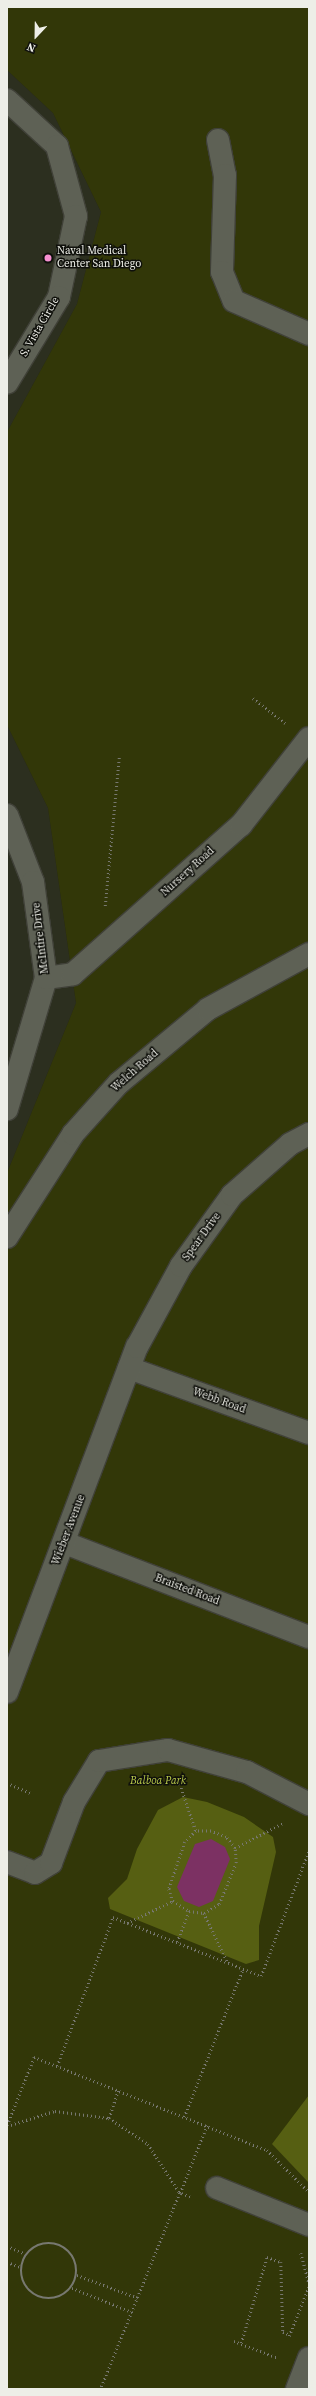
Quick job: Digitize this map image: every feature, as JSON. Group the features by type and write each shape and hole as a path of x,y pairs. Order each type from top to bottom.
{"street":[{"name":"S. Vista Circle","path":"7,100 57,146 76,216 59,297 7,383"},
{"path":"218,140 225,175 222,272 234,301 309,334"},
{"name":"Nursery Road","path":"46,978 73,974 241,825 309,738"},
{"name":"McIntire Drive","path":"7,815 33,882 46,978 7,1109"},
{"name":"Welch Road","path":"7,1238 73,1134 119,1083 208,1009 309,954"},
{"name":"Spear Drive","path":"129,1368 181,1266 232,1195 290,1144 309,1134"},
{"name":"Webb Road","path":"129,1368 309,1433"},
{"name":"Wieber Avenue","path":"7,1692 65,1543 129,1368"},
{"name":"Braisted Road","path":"65,1543 309,1637"},
{"path":"7,1862 35,1873 51,1863 74,1802 99,1761 168,1750 247,1772 309,1804"},
{"path":"217,2188 309,2225"},
{"path":"297,2389 309,2358"}],"path":[{"path":"252,698 287,725"},
{"path":"104,912 119,757"},
{"path":"168,1750 196,1831"},
{"path":"7,1783 30,1793"},
{"path":"235,1848 289,1820"},
{"path":"196,1831 211,1832 226,1837 235,1848 236,1863 219,1904 204,1913 189,1911 173,1901 169,1889 185,1842 196,1831"},
{"path":"56,2066 113,1917 262,1976 309,1850"},
{"path":"127,1923 173,1901"},
{"path":"177,1942 189,1911"},
{"path":"204,1913 228,1963"},
{"path":"184,2116 242,1968"},
{"path":"7,2125 34,2057 267,2150 309,2192"},
{"path":"109,2118 118,2090"},
{"path":"7,2125 56,2111 109,2118 148,2144 180,2193"},
{"path":"101,2389 207,2125"},
{"path":"40,2244 58,2244 72,2255 77,2275 72,2288 55,2299 35,2296 22,2282 21,2267 26,2254 40,2244"},
{"path":"7,2246 26,2254"},
{"path":"241,2344 268,2257 281,2262 283,2332 290,2335"},
{"path":"7,2262 21,2267"},
{"path":"77,2275 138,2298"},
{"path":"72,2288 132,2312"},
{"path":"234,2341 281,2359"}],"shaded area":[{"name":"Naval Medical Center San Diego","path":"7,70 53,113 101,212 77,304 7,432"},
{"path":"7,725 48,808 76,1003 7,1173"},
{"path":"211,1839 225,1847 230,1859 213,1901 199,1907 184,1901 177,1887 195,1844"}],"green space":[{"name":"Balboa Park","path":"7,7 309,7 309,2389 7,2389 7,1173 76,1003 48,808 7,725 7,432 77,304 101,212 53,113 7,70"},
{"path":"183,1797 207,1802 244,1817 273,1837 276,1852 259,1926 259,1960 246,1964 110,1909 108,1898 127,1879 137,1849 158,1810"},
{"path":"309,2095 309,2183 272,2144"}],"place":[{"name":"Naval Medical Center San Diego","path":"48,258"}]}
